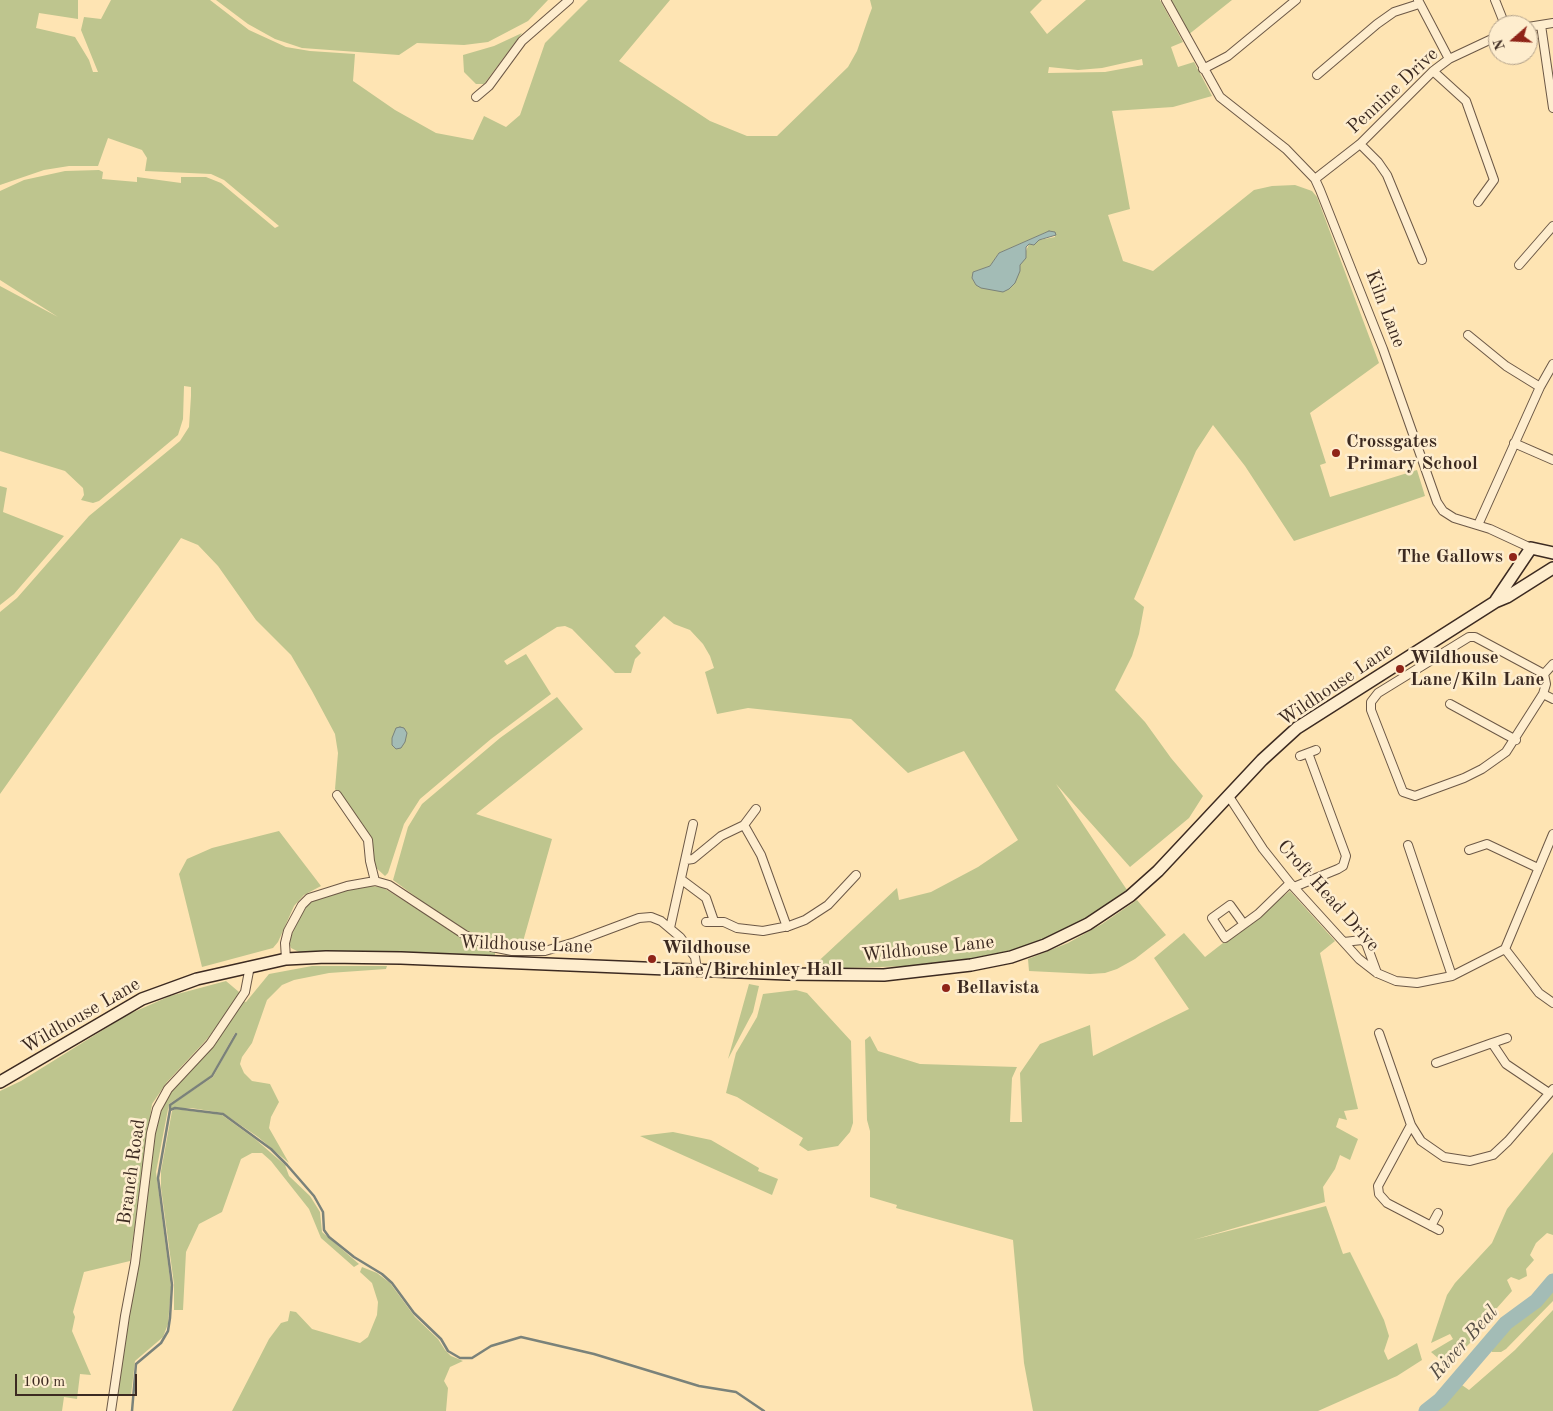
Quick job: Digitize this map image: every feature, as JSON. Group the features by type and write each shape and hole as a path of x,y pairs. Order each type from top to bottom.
{"main road":[{"path":"1531,548 1553,553"},
{"name":"Wildhouse Lane","path":"1495,602 1531,548"},
{"name":"Wildhouse Lane","path":"0,1082 142,999 197,979 286,959 326,957 401,958 697,970 884,974 963,966 1011,957 1045,945 1088,924 1130,896 1188,841 1228,795 1297,728 1495,602 1507,597 1553,568"}],"street":[{"path":"476,97 489,86 522,41 569,0"},
{"name":"Kiln Lane","path":"1166,0 1220,97 1286,149 1314,179 1331,215 1377,332 1437,502 1448,515 1478,525 1531,548"},
{"path":"1203,69 1228,56 1296,0"},
{"path":"1495,0 1501,15"},
{"path":"1317,75 1394,12 1419,2 1449,59"},
{"path":"1538,25 1553,22"},
{"path":"1541,25 1553,108"},
{"name":"Pennine Drive","path":"1314,179 1360,144 1433,71 1449,59 1488,41"},
{"path":"1433,71 1466,101 1494,180 1478,202"},
{"path":"1360,144 1378,162 1387,175 1423,256"},
{"path":"1519,265 1553,226"},
{"path":"1468,335 1506,366 1540,386"},
{"path":"1478,525 1540,386 1553,364"},
{"path":"1514,443 1553,460"},
{"path":"1469,636 1492,645 1544,674 1546,684 1543,694 1516,740 1506,752 1482,769 1439,788 1415,796 1409,796 1403,792 1372,714 1371,702 1378,693 1469,636"},
{"path":"1544,674 1553,664"},
{"path":"1543,694 1553,699"},
{"path":"1450,704 1516,740"},
{"path":"1243,923 1258,914 1292,885 1343,866 1346,856 1308,753"},
{"path":"337,795 368,840 370,861 376,881"},
{"name":"Croft Head Drive","path":"1228,795 1264,849 1292,885 1359,959 1377,973 1396,981 1418,983 1452,976 1505,949"},
{"path":"686,860 693,859 721,836 744,824 756,809"},
{"path":"670,928 693,824"},
{"path":"744,824 761,855 786,927"},
{"path":"1553,834 1505,949 1539,993 1553,1003"},
{"path":"1469,850 1487,844 1538,868"},
{"path":"1408,845 1452,976"},
{"path":"682,880 706,898 710,922 763,931 786,927 805,920 823,909 838,896 856,874"},
{"path":"286,959 285,943 288,931 302,905 309,898 334,889 376,881 389,885 465,935 501,950 545,951 639,918 651,918 661,921 680,937 695,958 697,970"},
{"path":"1344,942 1362,940 1366,943 1377,973"},
{"name":"Branch Road","path":"111,1411 135,1263 151,1133 157,1109 168,1090 210,1044 246,992 250,966"},
{"path":"1379,1033 1411,1126 1420,1141 1444,1157 1470,1162 1493,1155 1508,1141 1551,1091 1506,1064 1492,1043"},
{"path":"1436,1062 1506,1038"},
{"path":"1411,1126 1378,1186 1379,1194 1387,1202 1439,1230"},
{"path":"1431,1226 1438,1213"}],"green space":[{"path":"0,0 78,0 78,19 39,13 36,28 75,37 89,60 93,72 98,72 81,30 84,17 101,19 111,0 210,0 249,30 286,47 310,51 355,54 353,81 395,110 436,133 473,140 484,116 506,127 520,115 545,43 588,0 670,0 619,61 710,121 747,136 777,136 848,67 857,51 872,8 870,0 1042,0 1030,12 1047,34 1086,0 1160,0 1183,42 1171,47 1178,67 1194,62 1212,96 1173,107 1112,111 1130,209 1108,215 1123,261 1153,271 1254,190 1272,186 1295,185 1312,191 1317,197 1379,363 1310,413 1326,463 1320,465 1330,497 1417,470 1425,496 1294,541 1245,466 1213,425 1196,451 1134,599 1144,607 1139,634 1132,656 1115,690 1145,722 1171,758 1203,796 1189,818 1130,867 1056,784 1127,890 1087,918 1055,935 1020,948 985,957 913,966 810,969 897,888 899,900 931,892 978,867 1018,840 964,751 908,773 851,719 748,708 717,714 705,672 714,668 710,656 703,644 690,630 674,624 664,616 635,646 641,653 635,659 631,673 615,673 572,629 565,626 557,627 504,661 507,665 526,654 551,694 491,739 420,799 404,824 388,873 385,876 373,865 371,839 335,789 338,753 335,734 291,655 256,620 218,566 198,545 181,538 0,794 0,612 17,598 89,516 180,441 189,427 191,387 184,386 183,419 178,435 99,501 93,503 81,500 84,495 83,488 65,471 0,451 0,286 58,317 0,280 0,191 24,180 65,171 99,170 103,172 102,179 137,182 137,177 181,183 181,177 206,177 221,183 275,228 279,226 224,180 211,174 145,171 147,158 142,150 108,138 98,166 69,166 44,170 0,185","holes":["1142,59 1143,65 1105,72 1048,73 1049,67 1078,70 1102,68","1049,231 1054,232 1055,237 1039,240 1034,245 1029,244 1020,265 976,285 972,278 973,272 990,266 999,253"]},
{"path":"216,0 548,0 528,21 488,42 464,45 417,43 399,55 302,48 275,39 248,24"},
{"path":"1170,0 1232,0 1188,35"},
{"path":"522,33 484,84 476,84 464,72 463,55 494,46"},
{"path":"0,486 7,488 3,512 64,536 14,594 0,605"},
{"path":"557,697 583,729 476,814 552,839 522,945 500,945 482,936 472,935 461,930 393,880 408,827 422,804 500,738"},
{"path":"279,831 321,886 304,895 294,906 278,942 273,948 202,967 179,874 187,859 212,848"},
{"path":"370,886 382,887 464,938 481,947 495,950 495,957 299,952 291,948 289,943 295,926 309,902 334,892"},
{"path":"1290,891 1335,941 1320,953 1358,1109 1344,1111 1347,1120 1339,1118 1336,1127 1358,1139 1350,1160 1340,1155 1335,1169 1323,1187 1325,1202 1193,1240 1326,1206 1343,1254 1350,1252 1384,1320 1389,1336 1384,1351 1388,1360 1417,1343 1422,1360 1397,1376 1318,1411 1033,1411 1024,1363 1013,1240 896,1208 897,1205 870,1197 870,1131 867,1120 865,1040 870,1036 878,1051 920,1064 1017,1067 1012,1078 1010,1122 1022,1122 1020,1073 1040,1044 1090,1025 1093,1056 1189,1009 1154,958 1184,933 1205,957"},
{"path":"1137,900 1166,935 1135,959 1105,973 1029,971 1028,959 1068,943 1102,924"},
{"path":"312,966 387,966 386,969 329,973 294,980 282,985 267,1000 252,1043 242,1057 240,1064 244,1073 252,1081 270,1084 279,1102 271,1117 269,1128 289,1163 258,1137 223,1113 191,1108 171,1109 171,1105 213,1077 237,1033 235,1033 211,1076 169,1104 156,1172 171,1287 168,1324 163,1337 135,1361 131,1395 116,1394 129,1307 140,1256 153,1134 164,1100 242,1001 246,1002 269,974"},
{"path":"226,981 239,992 237,999 208,1038 167,1082 152,1104 130,1261 84,1272 73,1312 75,1317 72,1331 91,1375 80,1374 77,1399 64,1397 62,1411 0,1411 0,1091 21,1081 127,1015 170,996"},
{"path":"749,984 759,986 753,1012 728,1059"},
{"path":"796,990 807,993 851,1041 853,1123 850,1132 838,1146 808,1151 799,1145 803,1138 737,1097 726,1093 736,1053 757,1017 763,994"},
{"path":"175,1109 222,1115 255,1139 285,1165 289,1176 310,1196 320,1212 322,1232 359,1264 354,1267 321,1238 309,1209 271,1161 262,1153 252,1153 241,1159 222,1212 199,1224 186,1252 183,1310 174,1310 174,1284 161,1188 161,1171 172,1111"},
{"path":"673,1132 711,1140 759,1168 758,1171 778,1179 772,1195 640,1136"},
{"path":"1553,1152 1553,1235 1547,1233 1536,1243 1530,1255 1534,1260 1526,1269 1527,1276 1519,1280 1511,1277 1507,1280 1512,1291 1473,1335 1471,1342 1447,1366 1431,1352 1453,1339 1450,1334 1431,1343 1447,1295 1455,1283 1492,1243 1507,1209"},
{"path":"362,1267 377,1273 390,1283 415,1317 438,1339 445,1350 451,1356 463,1361 450,1367 444,1381 448,1388 446,1411 232,1411 269,1339 281,1323 288,1321 290,1311 296,1312 312,1329 360,1343 368,1337 377,1315 378,1302 372,1283 360,1272"},
{"path":"1553,1285 1553,1301 1506,1349 1501,1352 1492,1352 1488,1346 1532,1308"},
{"path":"1553,1310 1553,1411 1431,1411 1443,1402 1459,1383 1469,1390 1515,1350"}],"water":[{"path":"1049,231 1055,232 1056,235 1039,240 1034,245 1029,244 1026,247 1026,258 1020,265 1020,271 1015,283 1009,289 1003,292 981,288 976,285 972,278 973,272 990,266 999,253"},
{"path":"396,728 404,728 407,733 401,748 396,749 392,745 392,738"}],"waterway":[{"path":"170,1110 170,1105 212,1076 236,1034"},
{"path":"132,1411 136,1364 161,1343 168,1331 170,1318 172,1285 158,1178 170,1110 175,1108 223,1114 271,1149 314,1196 323,1212 324,1230 329,1237 392,1283 414,1313 441,1339 448,1351 460,1358 472,1358 491,1346 521,1337 594,1354 699,1386 736,1392 764,1411"},
{"name":"River Beal","path":"1426,1411 1440,1400 1506,1323 1536,1301 1553,1281"}],"place":[{"name":"Crossgates Primary School","path":"1336,453"},
{"name":"The Gallows","path":"1513,557"},
{"name":"Wildhouse Lane/Kiln Lane","path":"1400,669"},
{"name":"Wildhouse Lane/Birchinley Hall","path":"652,959"},
{"name":"Bellavista","path":"946,988"}]}
